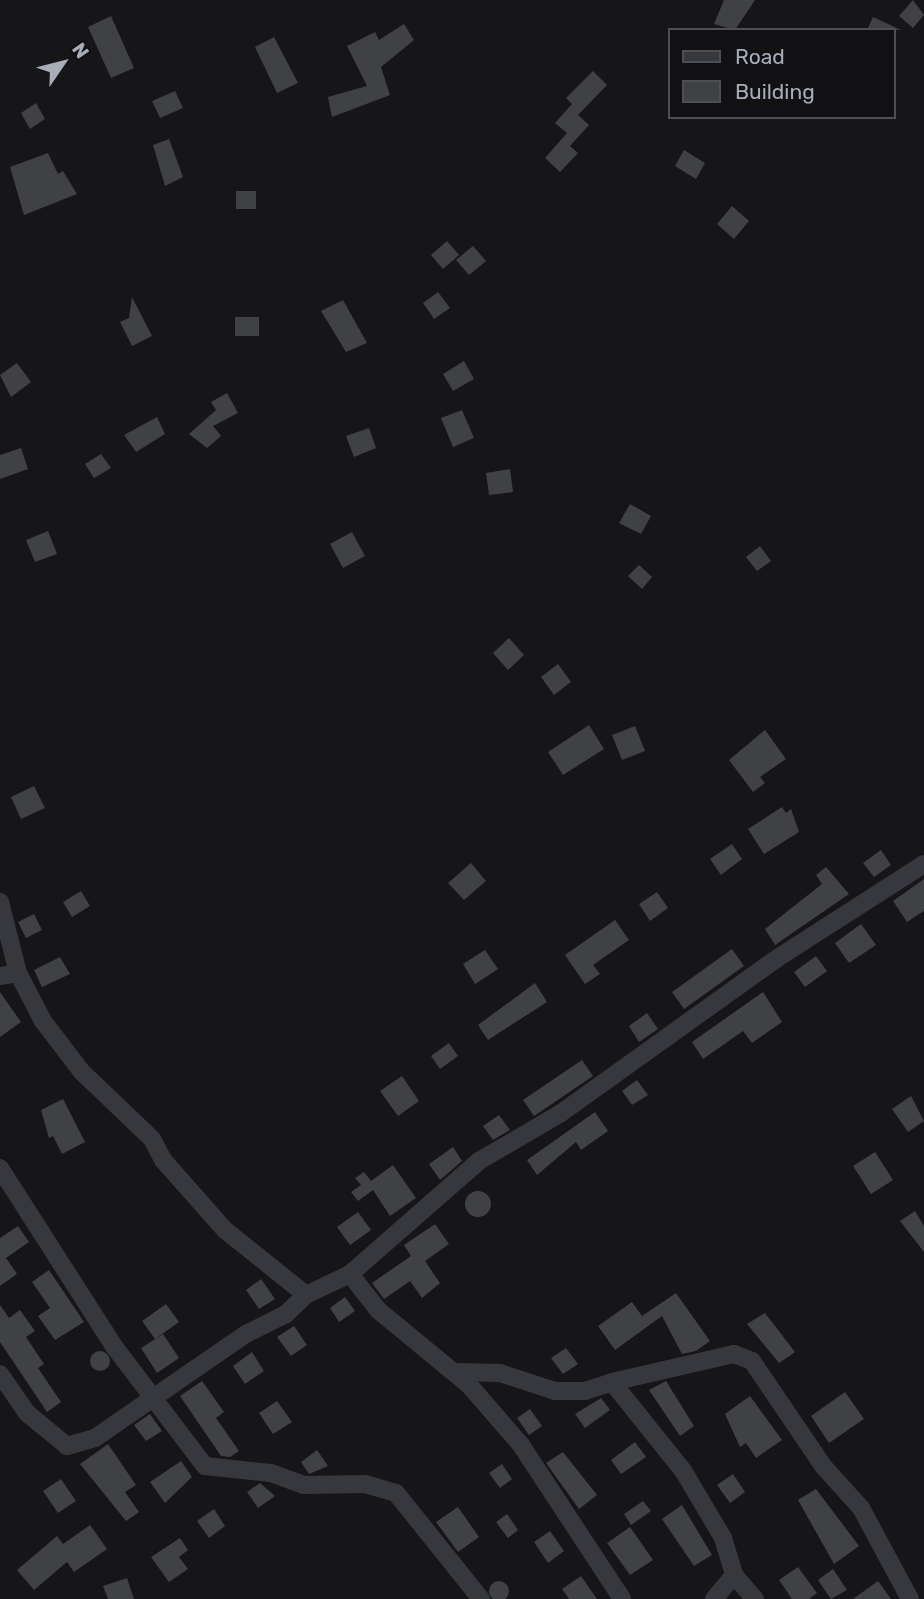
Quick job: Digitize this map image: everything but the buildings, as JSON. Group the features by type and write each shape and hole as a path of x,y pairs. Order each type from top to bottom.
{"street":[{"path":"0,1374 27,1413 67,1446 94,1438 152,1397 286,1314 306,1295 350,1274 479,1161 561,1113 776,959 924,864"},
{"path":"0,902 9,974 43,1021 106,1100 152,1139 225,1230 306,1295"},
{"path":"0,1168 152,1397 205,1466 271,1473 304,1485 365,1484 396,1493 481,1599"},
{"path":"350,1274 378,1310 424,1353 454,1372 521,1445 622,1599"},
{"path":"454,1372 500,1373 555,1391 612,1382 734,1354 752,1361 822,1466 862,1508 911,1599"},
{"path":"612,1382 684,1472 723,1538 734,1575 755,1599"},
{"path":"714,1599 734,1575"}]}
